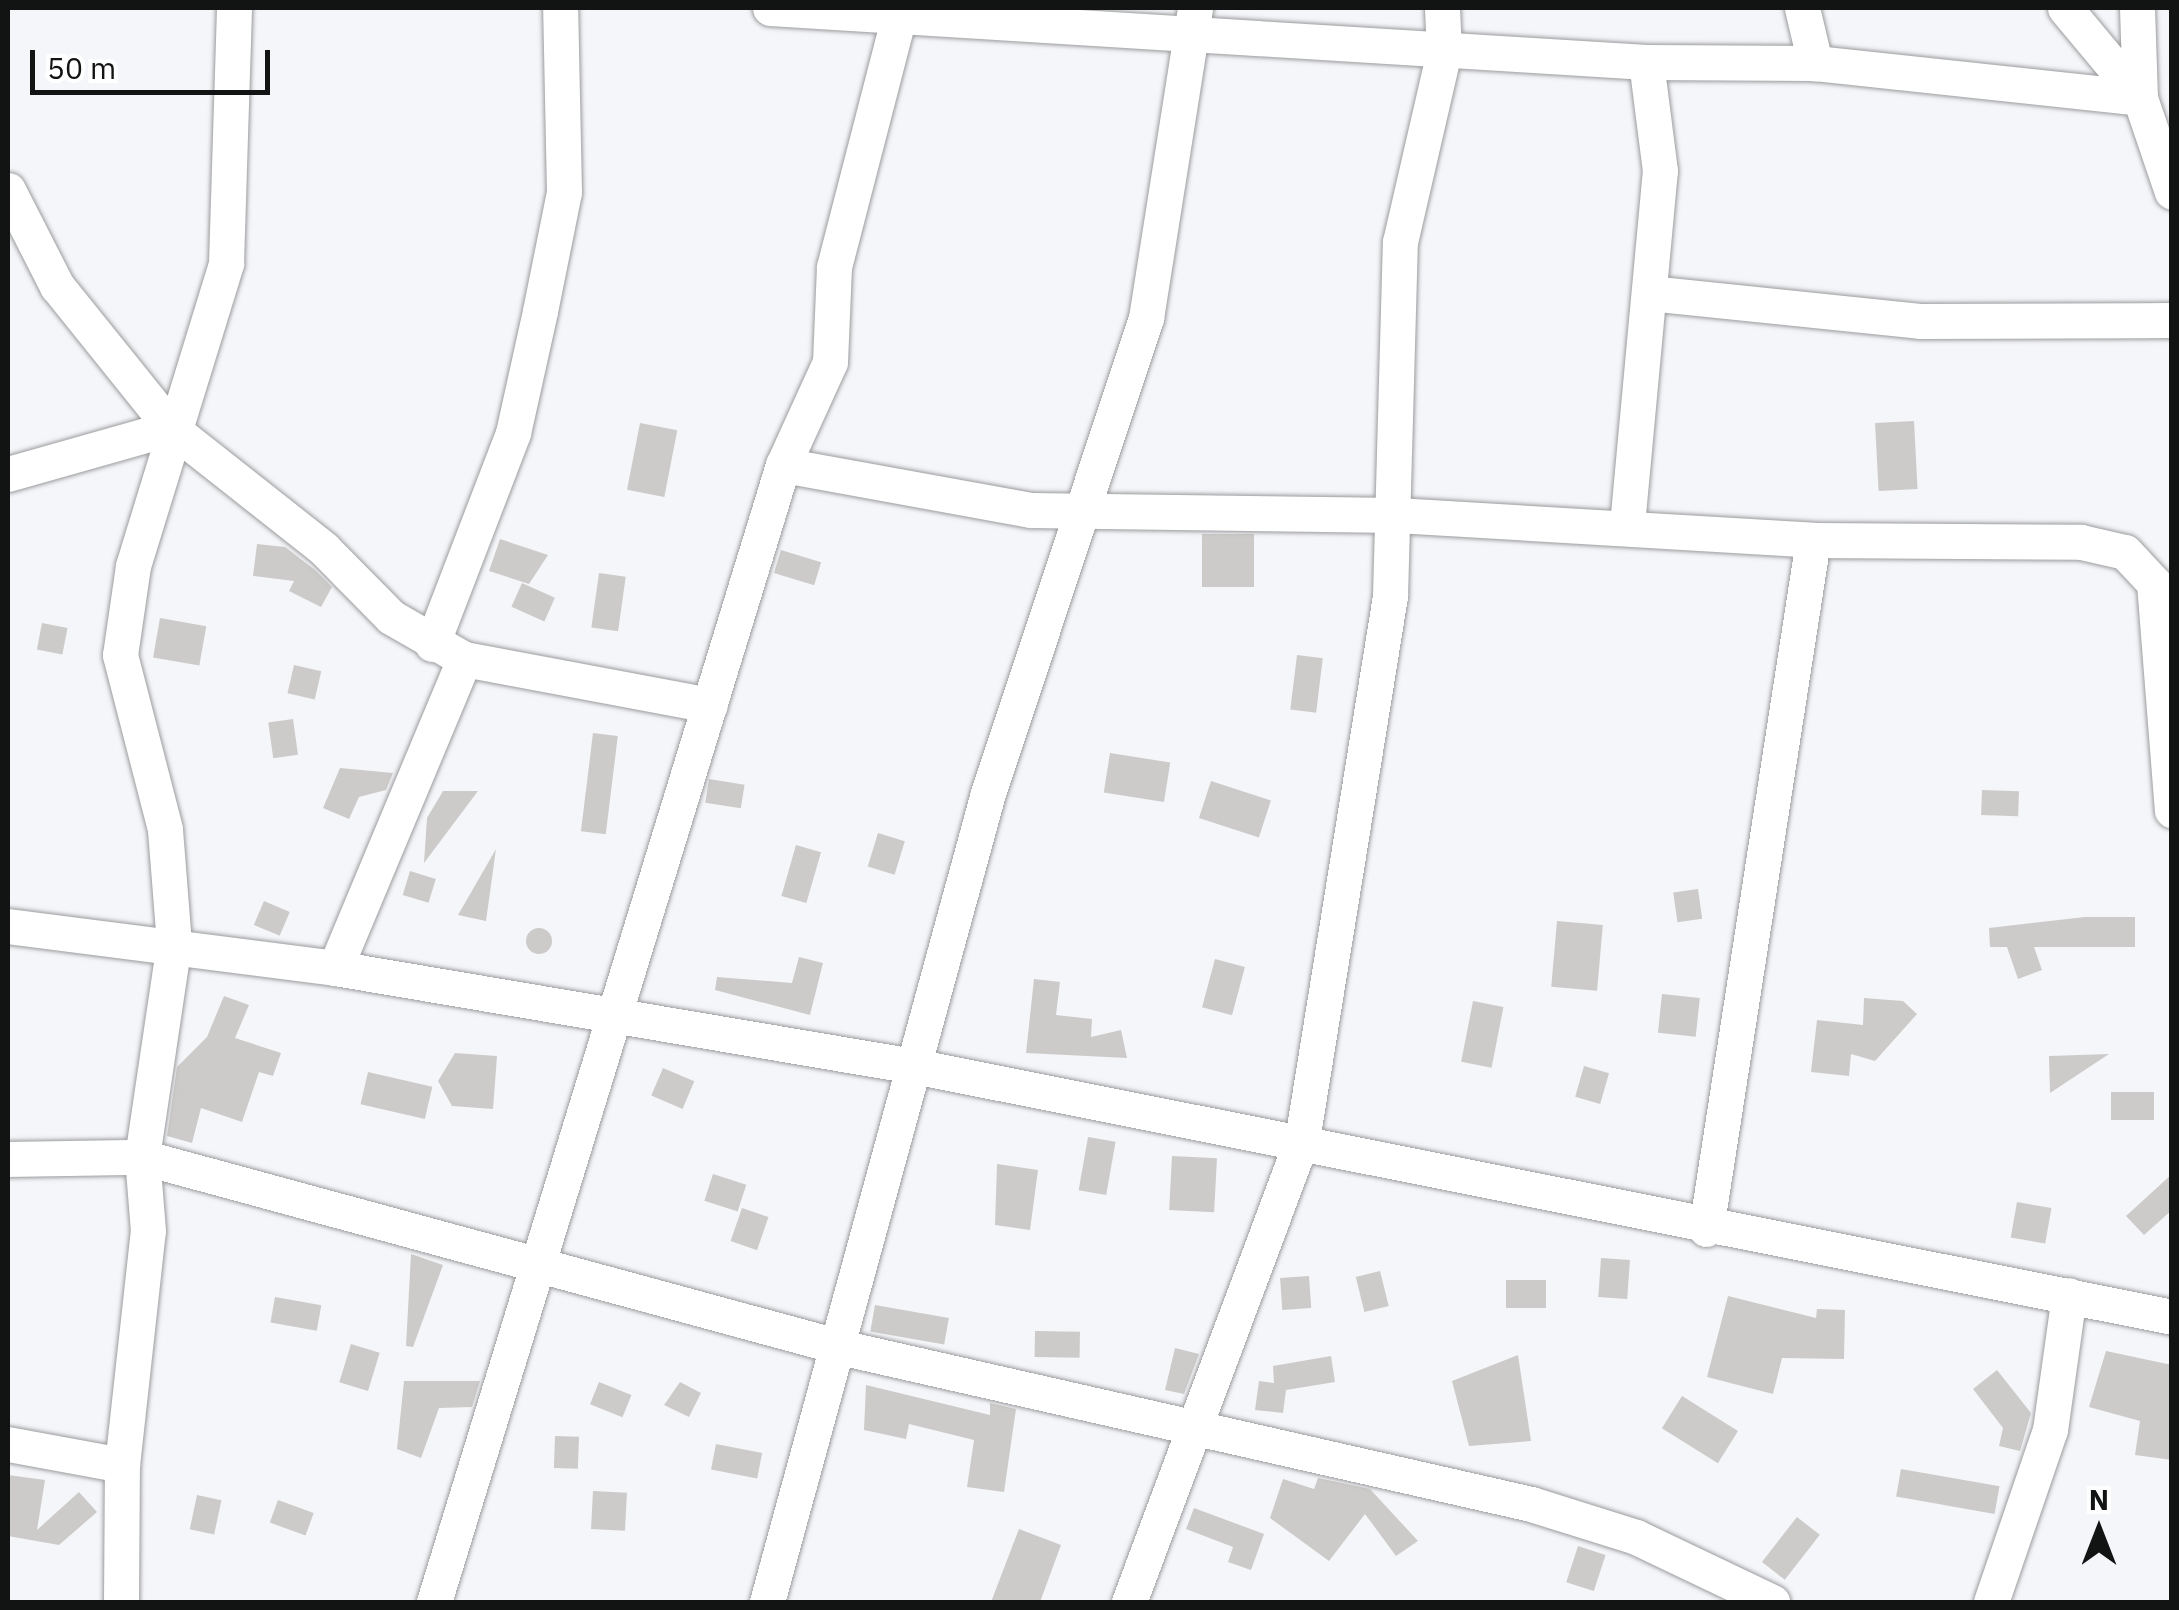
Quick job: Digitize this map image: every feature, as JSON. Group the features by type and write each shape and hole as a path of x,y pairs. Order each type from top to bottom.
{"street":[{"path":"121,1602 122,1465 148,1231 142,1157 174,944 165,829 120,655 171,428 226,263 234,8"},
{"path":"432,644 513,434 544,294 564,192 560,8"},
{"path":"770,8 899,16 1192,21 1444,51 1646,62 1814,63 2140,98"},
{"path":"1129,1602 1302,1140 1396,515 1400,242 1444,51 1442,8"},
{"path":"1802,8 1814,63"},
{"path":"2065,8 2140,98"},
{"path":"2137,8 2140,98 2172,192"},
{"path":"434,1602 540,1266 782,465 830,362 834,267 899,16"},
{"path":"767,1602 919,1067 988,793 1146,318 1192,21"},
{"path":"1626,525 1660,172 1646,62"},
{"path":"8,190 57,286 171,428 432,644 464,659 710,705"},
{"path":"1649,293 1920,321 2172,320"},
{"path":"8,474 171,428"},
{"path":"782,465 1030,510 1396,515 1626,525 1814,540 2082,542 2125,552 2163,582 2172,810"},
{"path":"1706,1228 1814,540"},
{"path":"335,968 464,659"},
{"path":"8,926 174,944 335,968 919,1067 1302,1140 1706,1228 2172,1317"},
{"path":"8,1159 142,1157 840,1347 1199,1423 1636,1537 1772,1602"},
{"path":"1991,1602 2050,1430 2069,1295"},
{"path":"8,1444 122,1465"}],"building":[{"path":"1914,421 1918,489 1879,491 1875,423"},
{"path":"640,423 677,430 664,497 627,490"},
{"path":"1202,534 1254,534 1254,587 1202,587"},
{"path":"500,539 548,555 529,584 489,571"},
{"path":"257,544 285,547 315,570 332,587 321,607 289,591 294,581 253,576"},
{"path":"781,550 821,562 814,585 774,573"},
{"path":"599,573 626,577 618,631 591,627"},
{"path":"522,583 555,598 544,621 511,607"},
{"path":"160,618 206,626 199,666 153,657"},
{"path":"42,623 68,628 62,654 37,650"},
{"path":"1297,655 1323,658 1316,713 1290,710"},
{"path":"294,665 321,671 315,700 287,693"},
{"path":"293,719 298,755 273,758 268,722"},
{"path":"593,733 618,736 606,834 581,831"},
{"path":"1110,753 1170,763 1164,802 1104,793"},
{"path":"340,768 393,773 386,790 359,797 349,819 323,808"},
{"path":"709,779 745,785 741,808 705,803"},
{"path":"1211,781 1271,800 1259,838 1199,818"},
{"path":"1982,790 2019,791 2018,816 1981,815"},
{"path":"443,791 478,791 424,863 427,818"},
{"path":"878,833 905,841 895,875 868,866"},
{"path":"796,845 821,852 806,903 781,896"},
{"path":"496,849 486,921 458,915"},
{"path":"410,871 436,879 429,903 403,895"},
{"path":"1698,889 1702,919 1677,922 1673,892"},
{"path":"264,901 290,912 280,936 254,925"},
{"path":"2085,917 2135,917 2135,947 2034,947 2042,970 2018,979 2007,947 1990,947 1989,928"},
{"path":"1557,921 1603,925 1597,991 1551,987"},
{"path":"539,928 548,932 552,941 548,950 539,954 530,950 526,941 530,932"},
{"path":"799,957 823,963 810,1015 715,990 717,977 792,983"},
{"path":"1215,959 1245,967 1232,1015 1202,1007"},
{"path":"1034,979 1060,982 1056,1015 1092,1019 1091,1037 1121,1030 1127,1058 1026,1053"},
{"path":"1662,994 1700,998 1696,1037 1658,1033"},
{"path":"224,996 249,1005 235,1038 281,1053 273,1076 259,1072 242,1122 201,1108 192,1143 167,1136 177,1067 207,1037"},
{"path":"1864,998 1903,1001 1917,1014 1875,1061 1851,1054 1849,1076 1811,1072 1817,1020 1863,1025"},
{"path":"1473,1001 1503,1007 1492,1068 1461,1062"},
{"path":"455,1053 497,1056 493,1109 452,1106 438,1081"},
{"path":"2109,1054 2050,1093 2049,1056"},
{"path":"1584,1066 1609,1073 1600,1104 1575,1097"},
{"path":"663,1068 694,1081 683,1109 651,1096"},
{"path":"368,1072 432,1087 425,1119 361,1104"},
{"path":"2111,1092 2154,1092 2154,1120 2111,1120"},
{"path":"1088,1137 1116,1142 1106,1195 1079,1190"},
{"path":"1172,1156 1217,1158 1214,1212 1169,1210"},
{"path":"997,1164 1038,1170 1030,1230 995,1225"},
{"path":"713,1174 746,1185 738,1211 704,1201"},
{"path":"2172,1174 2172,1210 2144,1235 2126,1216"},
{"path":"2017,1202 2051,1208 2045,1244 2011,1237"},
{"path":"742,1208 768,1217 757,1250 731,1241"},
{"path":"411,1254 443,1265 413,1347 406,1346"},
{"path":"1601,1258 1630,1260 1627,1299 1598,1297"},
{"path":"1380,1271 1389,1306 1364,1312 1356,1277"},
{"path":"1309,1276 1311,1308 1282,1310 1280,1278"},
{"path":"1506,1280 1546,1280 1546,1308 1506,1308"},
{"path":"1728,1296 1816,1318 1817,1309 1845,1310 1844,1359 1782,1358 1773,1394 1707,1377"},
{"path":"275,1297 321,1305 317,1331 270,1323"},
{"path":"875,1305 949,1318 944,1345 870,1332"},
{"path":"1035,1331 1080,1332 1080,1358 1035,1357"},
{"path":"351,1344 380,1353 368,1391 339,1382"},
{"path":"1175,1348 1199,1354 1184,1394 1165,1390"},
{"path":"2106,1351 2172,1365 2172,1460 2135,1455 2140,1421 2089,1407"},
{"path":"1518,1355 1531,1441 1469,1446 1452,1381"},
{"path":"1331,1356 1335,1382 1286,1390 1283,1413 1255,1410 1259,1381 1274,1383 1273,1366"},
{"path":"1997,1370 2031,1413 2020,1451 1999,1446 2003,1428 1973,1389"},
{"path":"404,1381 480,1381 472,1407 439,1408 421,1458 397,1449"},
{"path":"599,1382 631,1395 622,1417 590,1404"},
{"path":"680,1382 701,1393 689,1417 664,1405"},
{"path":"866,1385 990,1415 990,1403 1016,1409 1004,1492 967,1487 974,1440 909,1424 906,1439 864,1430"},
{"path":"1682,1396 1738,1431 1718,1463 1662,1428"},
{"path":"555,1436 579,1437 578,1469 554,1468"},
{"path":"716,1444 762,1453 757,1478 711,1470"},
{"path":"1901,1469 1999,1486 1995,1514 1896,1497"},
{"path":"8,1475 45,1480 37,1530 79,1492 97,1512 59,1545 8,1536"},
{"path":"1318,1478 1370,1489 1418,1541 1396,1556 1365,1514 1329,1561 1270,1518 1283,1479 1314,1489"},
{"path":"593,1491 627,1493 625,1531 591,1529"},
{"path":"197,1495 221,1500 214,1534 190,1529"},
{"path":"278,1500 314,1513 305,1536 270,1523"},
{"path":"1194,1508 1264,1534 1251,1570 1228,1562 1233,1547 1186,1529"},
{"path":"1797,1517 1820,1535 1785,1580 1762,1562"},
{"path":"1019,1529 1061,1545 1040,1602 991,1602"},
{"path":"1578,1546 1606,1555 1594,1591 1566,1582"}]}
